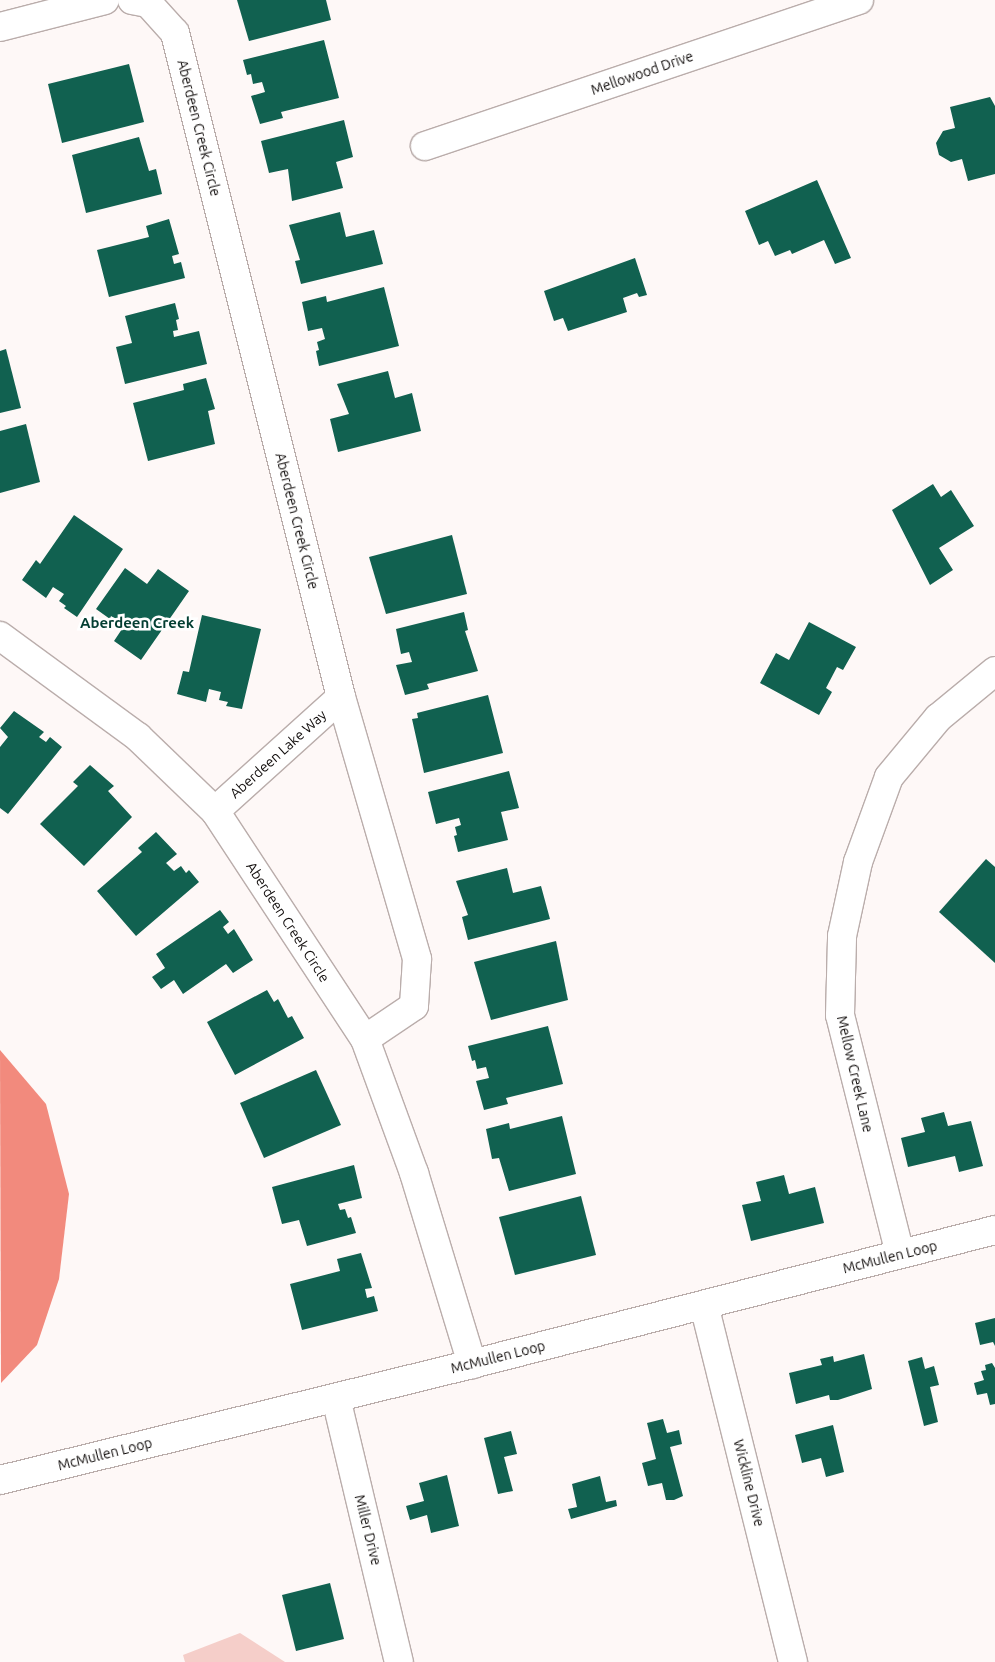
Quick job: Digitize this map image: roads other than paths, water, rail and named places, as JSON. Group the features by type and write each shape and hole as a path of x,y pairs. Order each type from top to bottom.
{"street":[{"path":"0,27 104,0"},
{"name":"Aberdeen Creek Circle","path":"132,0 148,3 176,33 341,697 417,959 414,1006 365,1039"},
{"name":"Mellowood Drive","path":"425,146 859,0"},
{"name":"Aberdeen Creek Circle","path":"0,636 138,737 215,811 365,1039 414,1174 472,1364"},
{"name":"Mellow Creek Lane","path":"900,1254 840,1015 842,936 858,862 889,777 938,718 995,671"},
{"name":"Aberdeen Lake Way","path":"215,811 341,697"},
{"name":"McMullen Loop","path":"0,1480 472,1364 995,1230"},
{"name":"Wickline Drive","path":"704,1305 793,1662"},
{"name":"Miller Drive","path":"336,1398 399,1662"}],"district":[{"name":"Aberdeen Creek","path":"137,623"}]}
